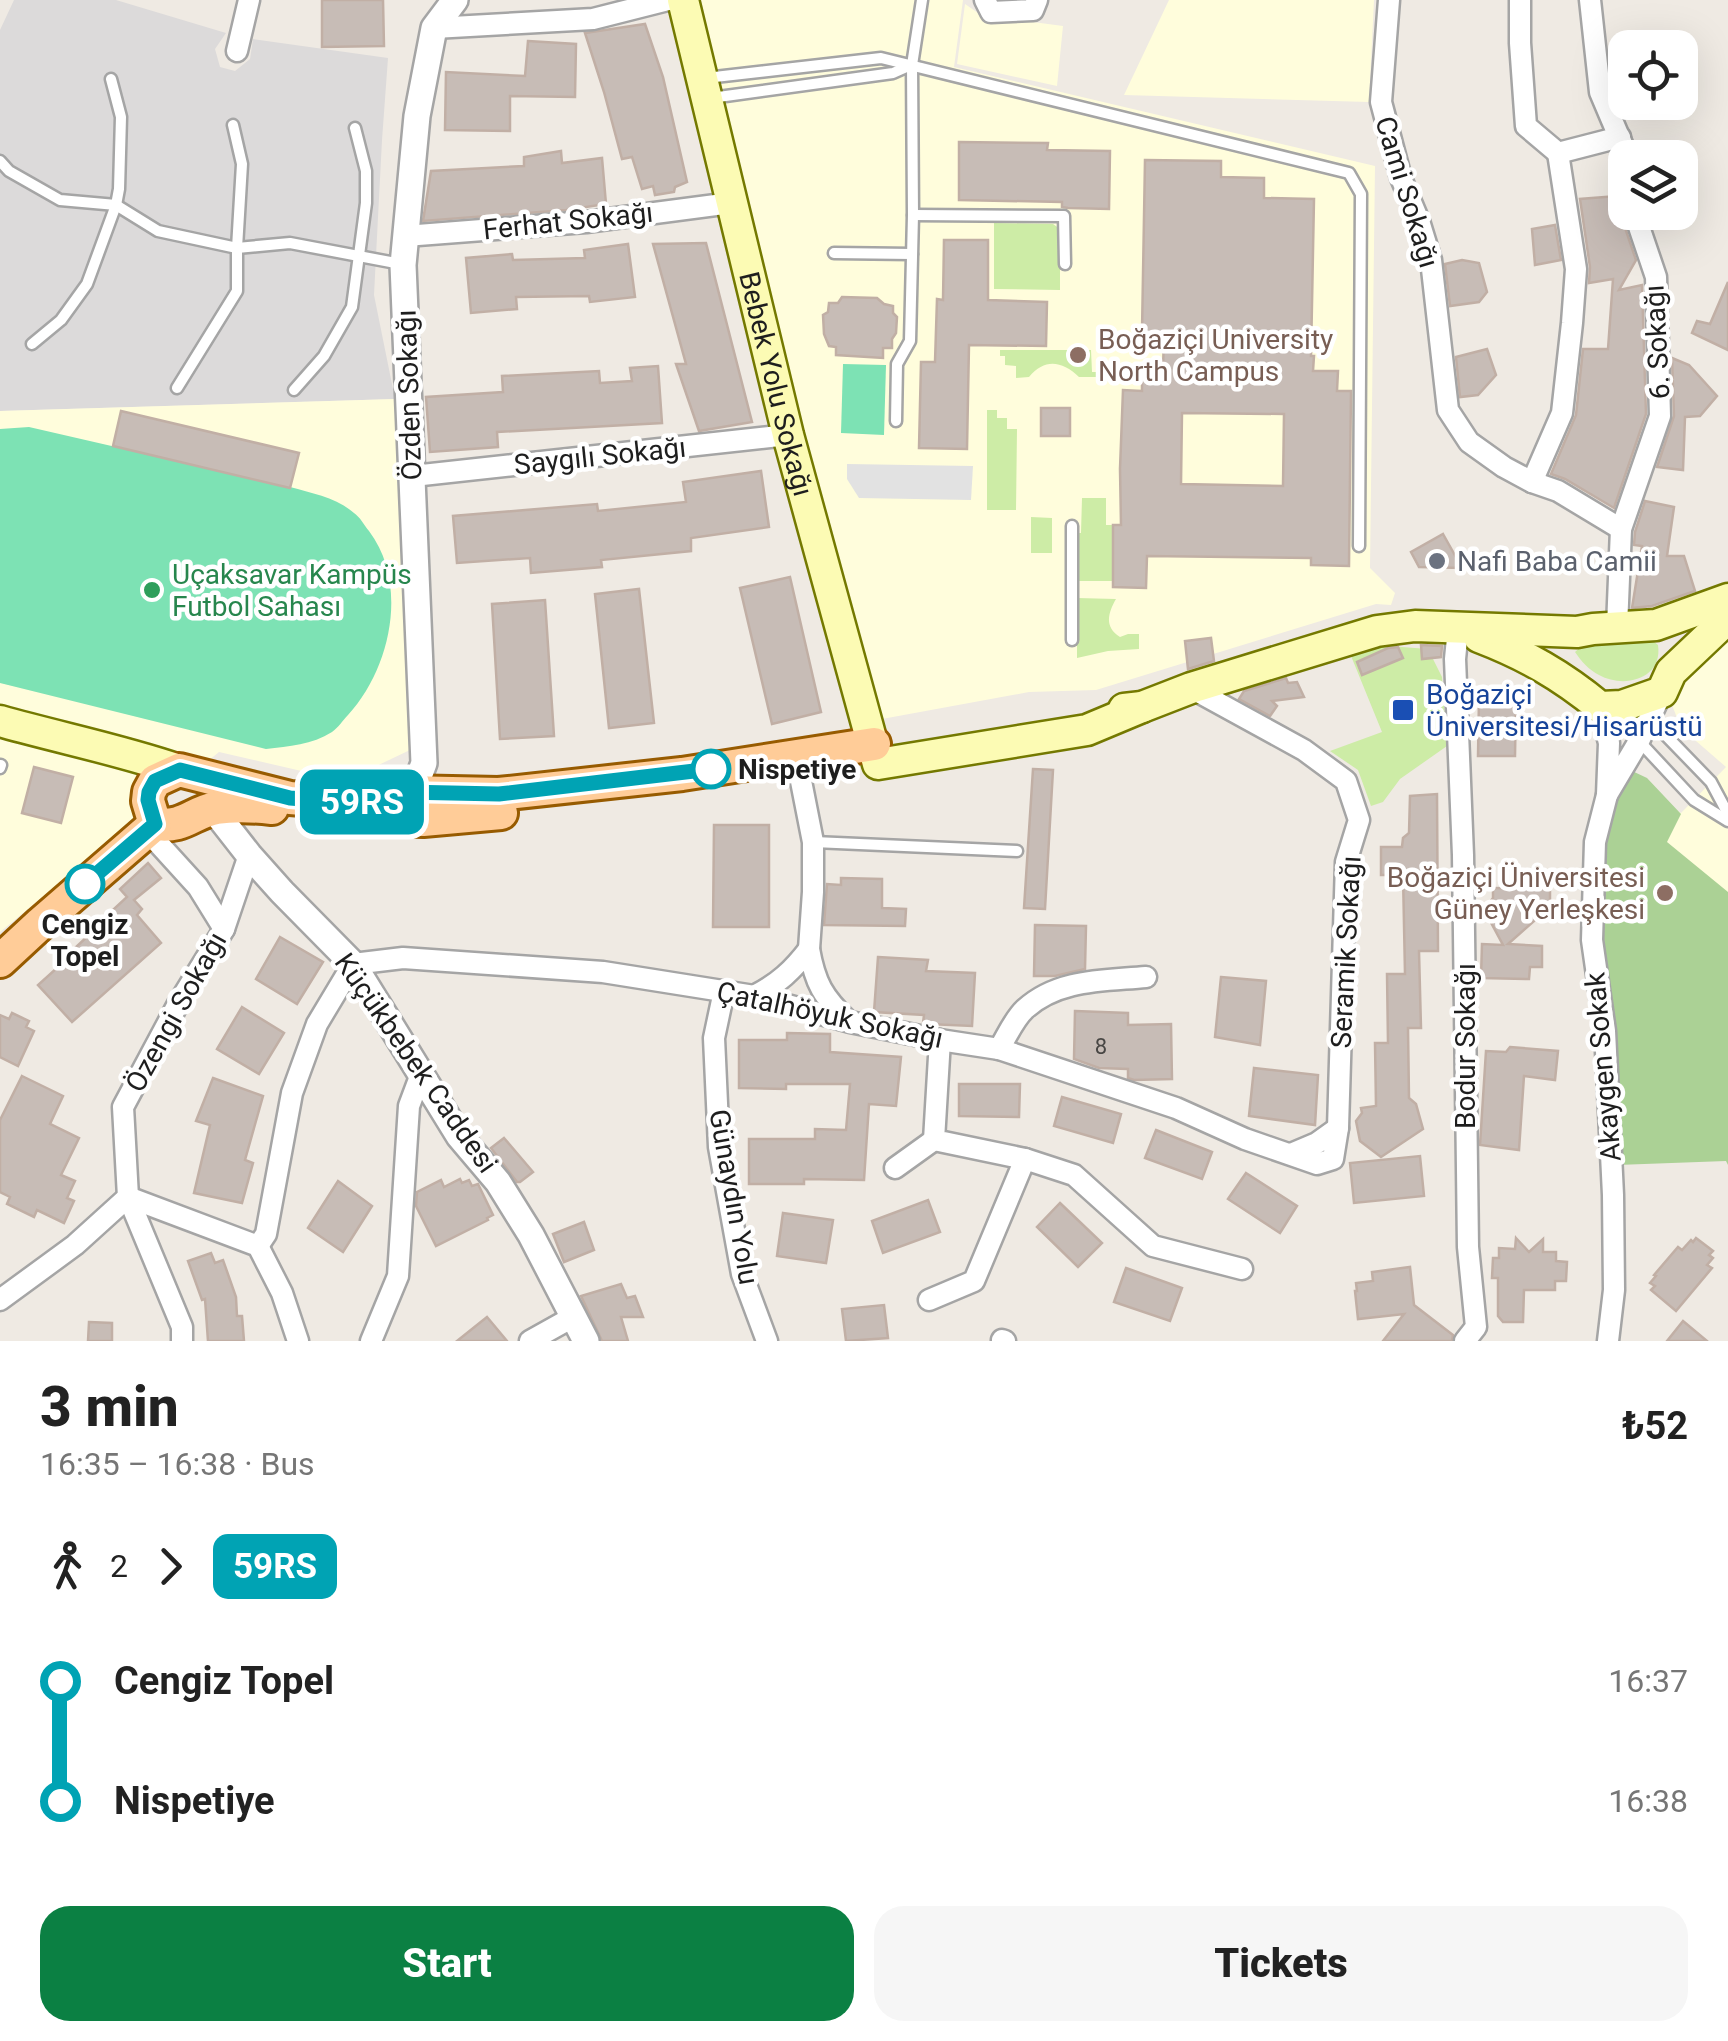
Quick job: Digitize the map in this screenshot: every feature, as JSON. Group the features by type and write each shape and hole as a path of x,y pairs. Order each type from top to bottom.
{"main road":[{"name":"Bebek Yolu Sokağı","path":"683,0 788,435 876,754"},
{"path":"0,720 290,798 352,803 404,792 499,794 876,754 1142,707 1376,630 1415,626 1577,632 1656,625 1728,599"},
{"path":"1458,628 1522,654 1566,679 1600,707 1622,706 1661,694 1728,618"},
{"path":"1656,625 1670,641 1673,656 1661,694"},
{"path":"1566,679 1560,666 1564,651 1577,632"},
{"path":"69,741 134,778 151,816 179,824 212,809 257,807 355,818 423,820 590,804 800,776 876,754"},
{"path":"190,772 210,790 212,809"},
{"path":"0,961 151,816 155,781 190,772"}],"street":[{"path":"237,51 249,0"},
{"name":"Özden Sokağı","path":"404,792 418,779 424,763 404,236 417,116 434,28 455,0"},
{"path":"434,28 593,19 668,0"},
{"path":"985,0 991,12 1034,10 1037,0"},
{"name":"Cami Sokağı","path":"1388,0 1380,102 1400,178 1431,260 1448,410 1470,442 1504,468 1558,491 1621,528"},
{"path":"1520,0 1526,126 1558,153 1576,269 1562,413 1532,482"},
{"path":"1590,0 1600,92 1621,140"},
{"path":"1558,153 1620,136"},
{"name":"Ferhat Sokağı","path":"404,236 586,222 731,203"},
{"name":"6. Sokağı","path":"1617,627 1621,528 1660,416 1656,277 1640,230"},
{"name":"Saygılı Sokağı","path":"413,476 788,435"},
{"name":"Bodur Sokağı","path":"1458,628 1468,1247 1476,1327 1465,1341"},
{"name":"Seramik Sokağı","path":"1191,688 1304,750 1346,781 1359,820 1346,862 1338,1128 1333,1159 1316,1164 1290,1154"},
{"path":"1607,795 1661,694"},
{"path":"1600,707 1609,742 1607,795"},
{"path":"800,776 813,842 814,892 808,949 814,979 828,1002 850,1022"},
{"name":"Akaygen Sokak","path":"1607,795 1595,842 1592,940 1605,1032 1612,1176 1614,1290 1608,1341"},
{"name":"Küçükbebek Caddesi","path":"212,809 249,855 353,964 459,1136 498,1182 532,1235 586,1341"},
{"path":"151,816 224,929"},
{"name":"Özengi Sokağı","path":"182,1341 182,1327 128,1197 123,1107 224,929 249,855"},
{"path":"754,996 776,985 808,949"},
{"name":"Çatalhöyuk Sokağı","path":"353,964 403,958 603,972 754,996 850,1022 999,1049 1176,1108 1244,1139 1290,1154"},
{"path":"258,1246 266,1234 292,1092 318,1024 353,964"},
{"path":"999,1049 1022,1011 1052,989 1146,977"},
{"name":"Günaydın Yolu","path":"724,990 714,1038 719,1147 742,1274 767,1341"},
{"path":"934,1140 940,1040"},
{"path":"372,1341 398,1276 408,1106 422,1074"},
{"path":"896,1168 934,1140 1024,1159 1074,1176 1153,1246 1242,1269"},
{"path":"929,1300 974,1281 1024,1159"},
{"path":"0,1300 75,1246 128,1197 258,1246 282,1293 298,1341"},
{"path":"530,1341 573,1317"}],"lane":[{"path":"896,421 898,364 910,341 912,65 922,0"},
{"path":"703,89 881,58 1349,173 1361,194 1360,546"},
{"path":"703,89 892,73 912,65"},
{"path":"32,344 61,320 87,284 116,205 121,117 111,79"},
{"path":"177,388 236,291 242,164 233,124"},
{"path":"294,390 324,356 352,307 366,203 366,171 355,128"},
{"path":"0,161 9,171 60,200 116,205 158,231 236,248 290,243 403,265"},
{"path":"913,215 1064,216 1065,264"},
{"path":"834,253 912,254"},
{"path":"1072,526 1072,640"},
{"path":"1661,694 1728,818"},
{"path":"1600,707 1639,741 1694,800 1728,818"},
{"path":"813,842 1017,851"}],"shaded area":[{"path":"14,0 116,0 226,33 215,49 220,67 235,71 250,59 253,39 388,58 374,295 395,399 0,411 0,30"},
{"name":"Boğaziçi University North Campus","path":"701,0 963,0 954,67 1375,166 1370,568 1395,593 1391,605 1376,604 1096,690 1029,692 882,719 752,231"},
{"path":"1169,0 1374,0 1369,102 1124,95"},
{"path":"965,4 981,15 1063,26 1057,86 957,64"},
{"path":"395,399 410,750 345,781 219,752 0,932 0,411"},
{"path":"847,464 973,466 971,500 859,498 847,479"},
{"name":"Boğaziçi Üniversitesi Güney Yerleşkesi","path":"1728,633 1728,1165 1613,1033 1602,937 1602,849 1618,797 1629,784 1635,783 1681,813 1726,767 1681,728 1672,705 1676,686"}],"green space":[{"path":"994,223 1053,224 1060,229 1060,290 994,289"},
{"path":"1000,350 1091,350 1092,372 1104,372 1104,377 1079,377 1066,368 1047,364 1029,377 1016,378 1016,366 1005,365"},
{"path":"843,364 886,365 884,435 841,433"},
{"path":"987,410 997,410 997,418 1007,418 1007,429 1017,429 1016,510 987,510"},
{"name":"Uçaksavar Kampüs Futbol Sahası","path":"29,427 307,491 340,503 356,515 381,552 389,576 390,625 375,674 363,696 336,728 308,742 266,749 0,683 0,429"},
{"path":"1082,498 1106,498 1106,525 1113,525 1113,581 1078,581"},
{"path":"1031,517 1052,518 1052,553 1031,553"},
{"path":"1077,598 1116,599 1110,615 1112,629 1120,637 1139,634 1139,649 1077,658"},
{"path":"1653,641 1658,645 1654,666 1630,681 1599,675 1575,652 1583,645"},
{"path":"1389,646 1428,649 1442,677 1447,746 1400,779 1383,802 1371,806 1358,770 1330,751 1382,732 1349,651"},
{"name":"Boğaziçi Üniversitesi Güney Yerleşkesi","path":"1630,770 1647,778 1681,814 1667,842 1728,892 1728,1165 1726,1161 1617,1165 1613,1033 1602,937 1602,849"}],"building":[{"path":"322,0 383,0 384,46 322,47"},
{"path":"645,24 663,77 687,182 675,187 674,192 655,195 653,186 642,189 632,157 622,159 585,33"},
{"path":"528,41 576,44 575,97 510,96 510,131 445,130 446,72 525,76"},
{"path":"959,142 1048,143 1047,150 1110,151 1109,209 1068,208 1062,207 1062,202 959,200"},
{"path":"561,151 562,163 602,158 606,204 423,221 431,171 524,166 524,157"},
{"path":"1145,160 1221,161 1221,177 1264,178 1264,198 1314,199 1313,371 1338,371 1337,391 1351,391 1349,566 1311,565 1311,558 1147,556 1146,588 1113,587 1113,525 1121,525 1123,390 1142,391 1142,369 1163,370 1164,333 1142,332","holes":["1182,413 1284,414 1283,486 1181,484"]},
{"path":"1608,197 1608,230 1626,230 1636,260 1619,290 1642,285 1646,414 1614,508 1551,474 1576,415 1583,349 1608,349 1613,279 1589,283 1580,199"},
{"path":"1555,225 1561,260 1535,265 1532,229"},
{"path":"944,240 988,240 988,300 1047,302 1046,346 969,345 967,449 919,448 921,362 935,362 937,299 943,300"},
{"path":"706,243 752,422 699,431 676,364 686,364 653,244"},
{"path":"628,244 635,297 590,302 589,296 516,297 517,309 471,313 466,258 512,254 513,260 585,258 584,250"},
{"path":"1462,260 1479,263 1487,292 1479,302 1450,306 1445,264"},
{"path":"1728,282 1728,350 1692,333 1697,321 1710,324"},
{"path":"842,297 877,298 893,306 896,333 892,348 883,348 883,358 836,355 836,347 829,346 823,315 828,312 829,303 838,303"},
{"path":"1487,349 1496,375 1478,395 1460,397 1456,357"},
{"path":"1672,358 1689,365 1717,396 1700,416 1685,417 1683,470 1657,467 1674,416"},
{"path":"658,366 662,423 497,432 498,447 430,452 426,397 503,392 502,376 599,371 600,383 632,381 630,368"},
{"path":"1041,408 1070,408 1070,436 1041,436"},
{"path":"121,411 299,453 290,488 113,446"},
{"path":"761,471 769,527 691,538 691,551 601,560 602,567 531,573 530,558 457,563 453,516 597,504 598,511 686,502 683,482"},
{"path":"1645,501 1674,507 1667,556 1684,556 1695,591 1652,606 1632,608 1642,546 1634,545 1635,532"},
{"name":"Nafi Baba Camii","path":"1443,534 1462,568 1419,567 1411,552"},
{"path":"790,577 821,712 772,724 740,588"},
{"path":"639,589 654,723 609,728 595,594"},
{"path":"545,600 554,736 500,739 492,604"},
{"path":"1211,638 1214,661 1188,669 1185,641"},
{"path":"1421,645 1442,646 1441,657 1422,659"},
{"path":"1398,647 1403,658 1362,675 1357,662"},
{"path":"1286,678 1288,683 1297,682 1304,697 1272,701 1277,706 1270,716 1239,699 1244,691"},
{"path":"1479,698 1516,698 1515,756 1478,756"},
{"path":"34,767 73,777 61,823 22,813"},
{"path":"1033,769 1053,770 1045,909 1024,908"},
{"path":"1437,794 1438,951 1419,951 1421,1028 1408,1028 1409,1098 1416,1104 1423,1129 1381,1157 1360,1141 1356,1121 1361,1108 1376,1106 1375,1043 1388,1043 1387,974 1405,974 1403,875 1381,875 1381,847 1402,847 1403,838 1409,833 1410,796"},
{"path":"714,825 769,825 769,927 713,927"},
{"path":"148,863 161,878 134,900 142,909 137,915 161,943 72,1022 38,985 127,897 120,889"},
{"path":"841,878 882,879 882,908 906,909 905,926 824,925 827,884 841,885"},
{"path":"1493,888 1550,889 1550,907 1508,944 1542,946 1542,967 1530,967 1529,979 1481,978 1482,944 1503,945 1489,919"},
{"path":"1035,925 1086,926 1085,969 1034,976"},
{"path":"280,937 323,962 297,1004 256,979"},
{"path":"878,957 928,960 926,971 975,973 972,1026 928,1024 923,1023 924,1015 874,1012"},
{"path":"1221,977 1266,981 1260,1045 1215,1037"},
{"path":"242,1007 284,1033 259,1074 217,1049"},
{"path":"1075,1011 1128,1013 1128,1025 1171,1024 1172,1079 1134,1080 1128,1078 1128,1069 1099,1068 1074,1059"},
{"path":"12,1013 29,1021 26,1027 34,1031 18,1066 0,1057 0,1015 9,1019"},
{"path":"787,1033 830,1034 830,1052 901,1057 896,1106 869,1104 864,1180 804,1179 804,1184 749,1184 749,1139 815,1139 815,1129 846,1130 850,1084 739,1088 739,1040 787,1040"},
{"path":"1510,1047 1558,1051 1555,1080 1524,1076 1519,1150 1480,1145 1486,1051 1506,1052"},
{"path":"1254,1068 1318,1075 1315,1125 1249,1116"},
{"path":"22,1076 63,1096 50,1124 79,1138 61,1175 75,1181 67,1198 74,1201 64,1223 37,1210 34,1217 7,1204 10,1197 0,1192 0,1120"},
{"path":"213,1078 263,1096 245,1160 253,1163 242,1203 194,1193 210,1125 196,1121"},
{"path":"959,1084 1020,1084 1019,1117 959,1116"},
{"path":"1062,1097 1121,1114 1113,1143 1054,1126"},
{"path":"1156,1130 1212,1152 1202,1179 1145,1158"},
{"path":"504,1138 533,1172 520,1182 491,1148"},
{"path":"1420,1156 1424,1196 1354,1203 1350,1163"},
{"path":"1246,1173 1297,1206 1280,1233 1228,1199"},
{"path":"460,1179 462,1183 469,1180 472,1186 478,1184 493,1215 436,1246 416,1206 417,1192 441,1180 444,1187"},
{"path":"338,1181 372,1206 343,1252 308,1228"},
{"path":"928,1200 940,1232 883,1253 872,1221"},
{"path":"1060,1203 1102,1243 1078,1267 1037,1227"},
{"path":"783,1213 833,1220 826,1263 777,1256"},
{"path":"584,1222 594,1250 564,1262 553,1234"},
{"path":"1516,1238 1529,1252 1543,1239 1543,1252 1556,1252 1556,1261 1567,1262 1566,1281 1555,1281 1555,1290 1524,1290 1523,1322 1503,1322 1498,1316 1498,1278 1492,1278 1493,1258 1499,1258 1499,1248 1515,1249"},
{"path":"1696,1238 1713,1251 1707,1265 1712,1268 1676,1311 1651,1290 1655,1286 1650,1283 1678,1247 1682,1250"},
{"path":"211,1253 215,1263 223,1260 236,1297 237,1316 242,1316 244,1341 208,1341 205,1299 202,1300 188,1261"},
{"path":"1410,1267 1414,1305 1453,1335 1452,1341 1383,1341 1404,1314 1358,1319 1356,1283 1373,1281 1372,1272"},
{"path":"1126,1268 1182,1288 1170,1321 1114,1302"},
{"path":"621,1284 627,1298 635,1296 643,1317 621,1317 628,1341 602,1341 581,1296"},
{"path":"884,1305 888,1338 846,1341 842,1309"},
{"path":"487,1317 507,1341 457,1341"},
{"path":"1683,1321 1707,1341 1667,1341"},
{"path":"89,1322 112,1323 112,1341 88,1341"}],"bus line":[{"name":"59RS","path":"85,884 155,824 149,792 155,781 180,770 290,798 352,803 404,792 499,794 711,769"}],"place":[{"name":"Boğaziçi University North Campus","path":"1078,355"},
{"name":"Nafi Baba Camii","path":"1437,561"},
{"name":"Uçaksavar Kampüs Futbol Sahası","path":"152,590"},
{"name":"Boğaziçi Üniversitesi/Hisarüstü","path":"1403,710"},
{"name":"Nispetiye","path":"711,769"},
{"name":"Cengiz Topel","path":"85,884"},
{"name":"Boğaziçi Üniversitesi Güney Yerleşkesi","path":"1665,893"}]}
